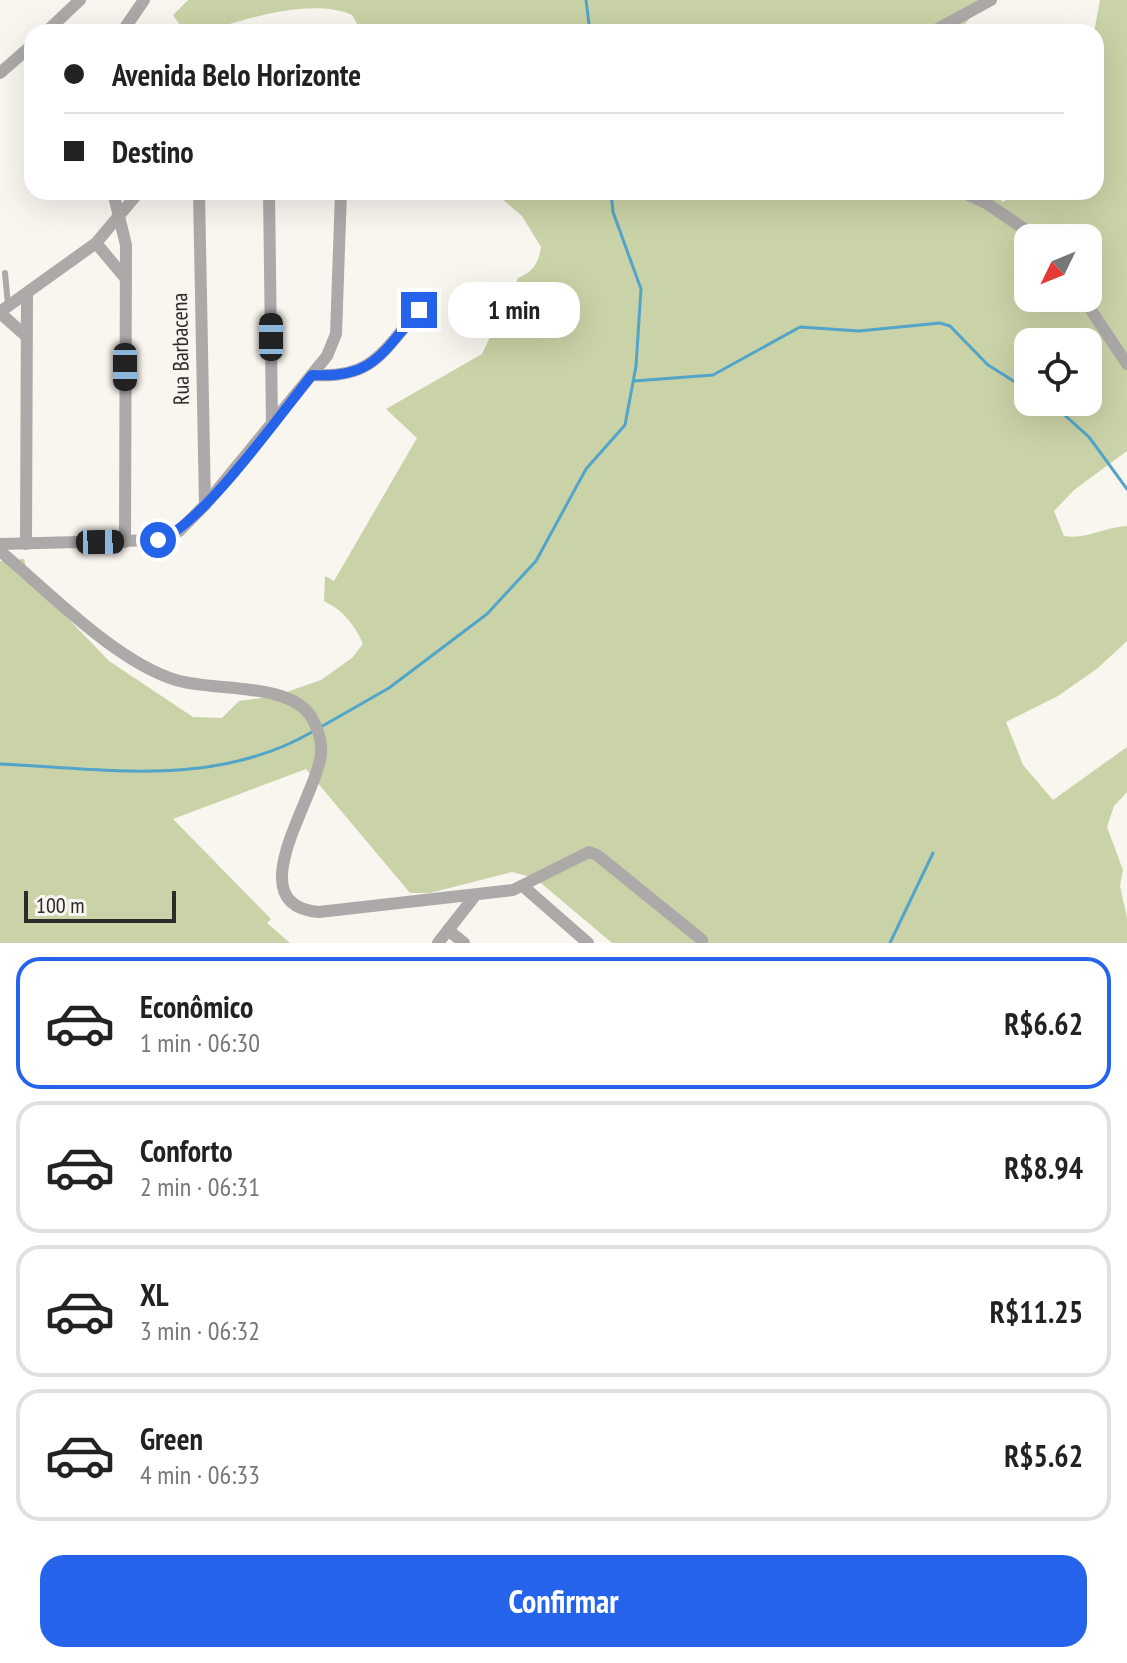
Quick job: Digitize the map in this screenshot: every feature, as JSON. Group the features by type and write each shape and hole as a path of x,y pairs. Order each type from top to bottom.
{"street":[{"path":"54,24 80,0"},
{"path":"128,24 144,0"},
{"path":"947,24 991,0"},
{"path":"0,73 24,52"},
{"path":"115,200 126,245 125,542"},
{"path":"26,336 3,311 96,243 133,200"},
{"name":"Rua Barbacena","path":"199,200 205,505"},
{"path":"269,200 272,424"},
{"path":"0,544 125,542 168,537 205,505 327,356 336,334 341,200"},
{"path":"979,200 1017,224"},
{"path":"96,243 126,279"},
{"path":"26,544 27,294"},
{"path":"312,375 338,377 365,368 419,310"},
{"path":"1092,312 1127,364"},
{"path":"0,551 137,664 176,680 268,693 303,706 317,728 321,754 281,868 283,891 297,907 319,912 474,897 524,887 581,853 589,852 597,855 702,940"},
{"path":"524,887 588,943"},
{"path":"438,943 474,897"},
{"path":"448,930 464,943"}],"lane":[{"path":"3,311 5,273"}],"green space":[{"path":"188,0 985,0 965,24 357,24 352,15 311,8 267,14 230,24 180,24 173,15"},
{"path":"1100,0 1127,0 1127,451 1074,490 1054,511 1064,536 1080,536 1127,526 1127,641 1098,668 1058,696 1006,722 1023,765 1053,800 1127,747 1127,792 1114,806 1107,827 1123,870 1120,886 1127,918 1127,943 612,943 535,878 512,872 430,893 410,893 306,769 173,819 271,919 267,923 290,943 0,943 0,561 24,559 29,578 109,661 193,717 222,718 239,701 275,696 321,680 352,658 363,644 348,619 324,601 325,576 334,581 417,438 386,409 482,354 518,278 532,270 538,258 541,247 522,216 503,200 1104,200 1104,24 1096,24"}],"waterway":[{"path":"586,0 589,24"},
{"path":"319,728 389,688 487,614 536,561 586,469 625,425 636,366 641,289 613,212 612,200"},
{"path":"634,381 713,375 800,327 859,331 940,323 950,326 988,365 1014,381"},
{"path":"1066,416 1089,437 1127,489"},
{"path":"0,764 120,771 199,768 275,750 312,732"},
{"path":"890,943 933,853"}],"route":[{"path":"158,540 179,531 205,505 312,375 338,377 365,368 378,358 419,310"}]}
